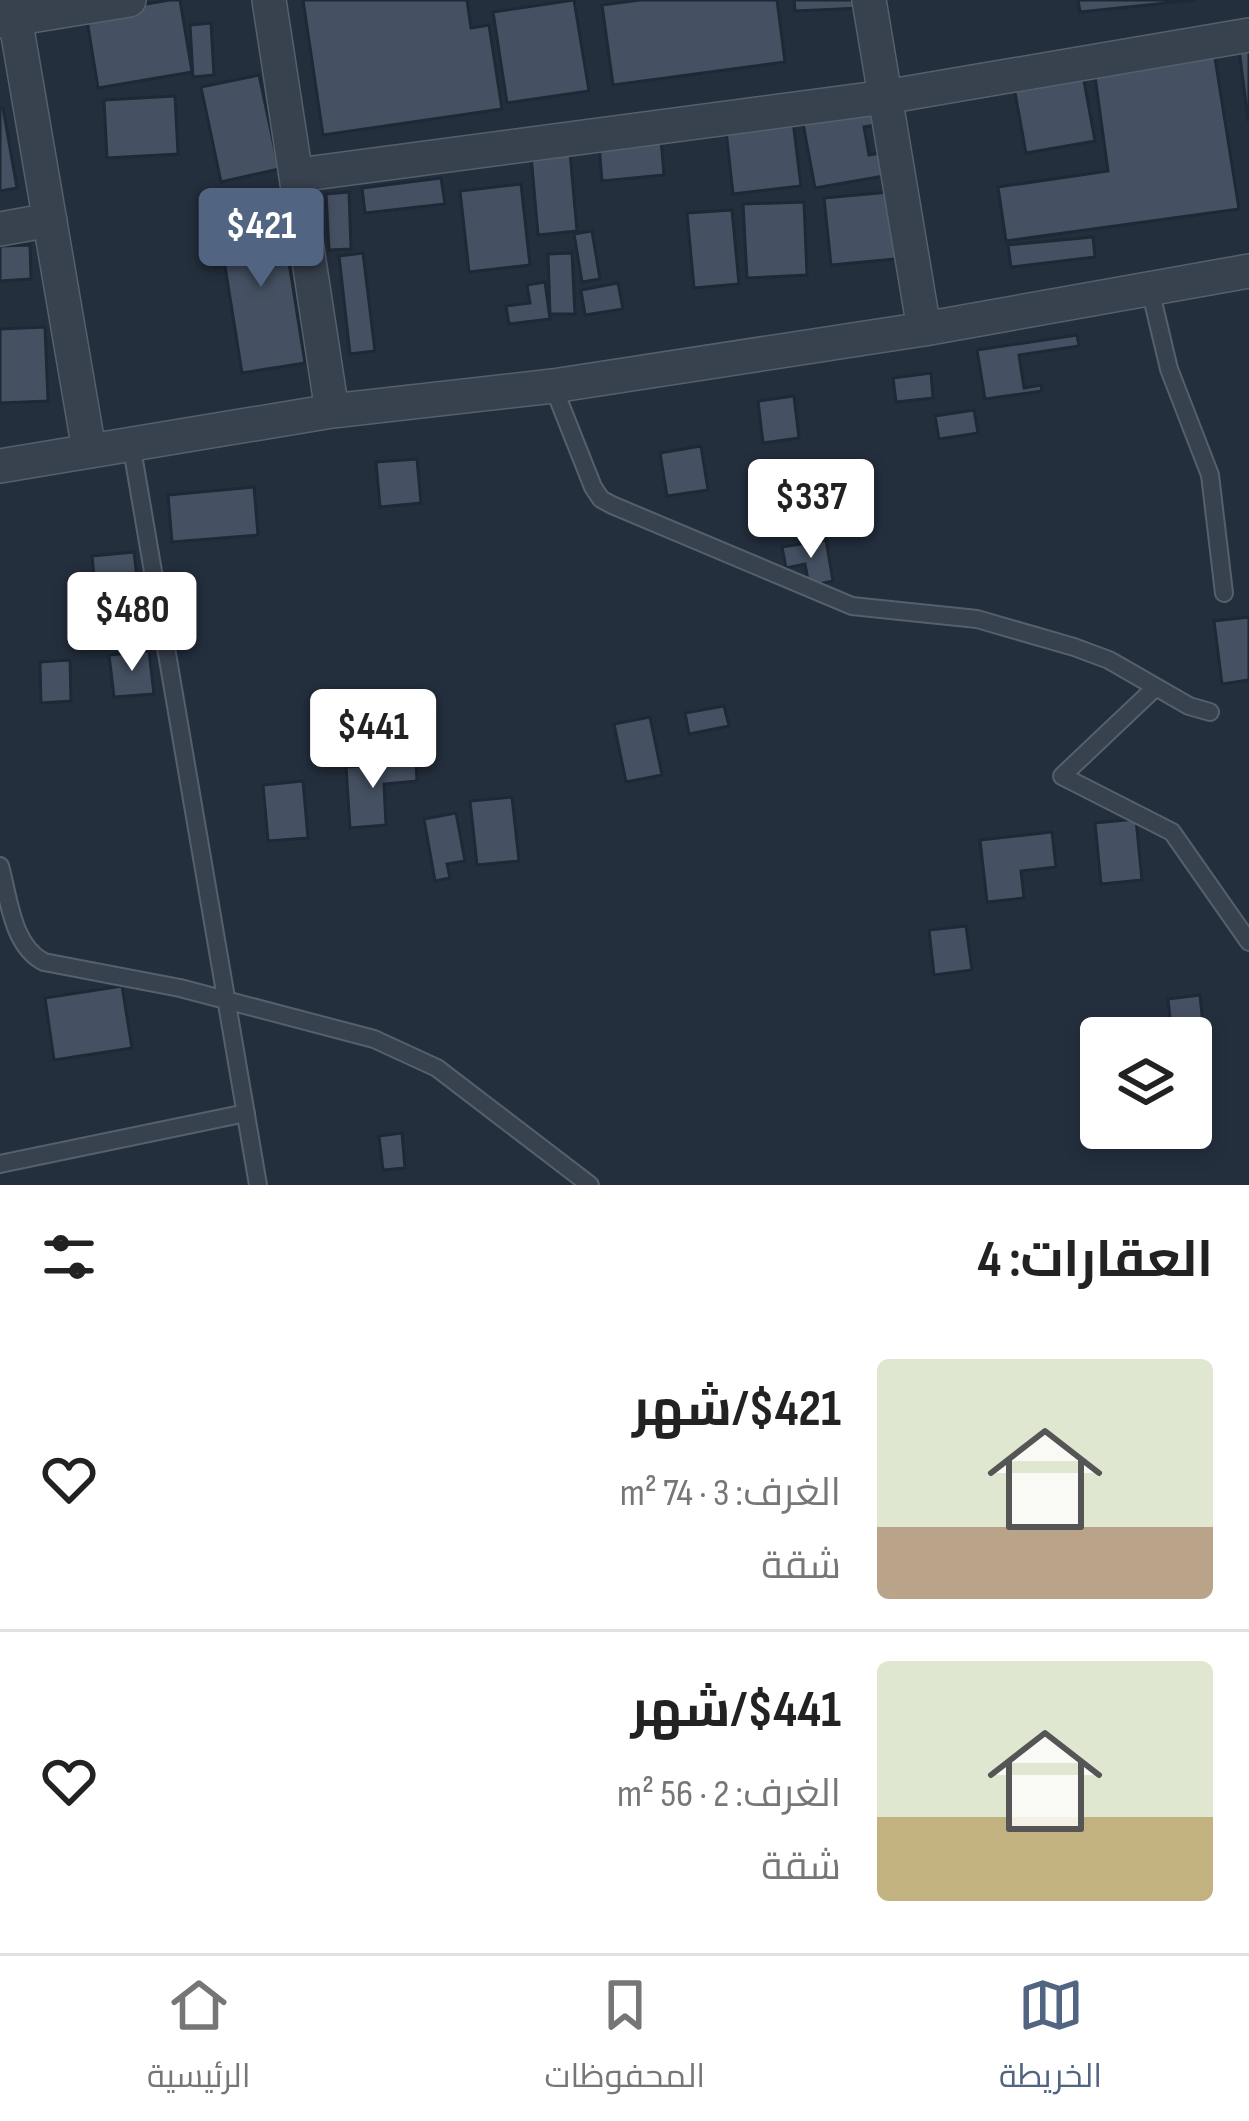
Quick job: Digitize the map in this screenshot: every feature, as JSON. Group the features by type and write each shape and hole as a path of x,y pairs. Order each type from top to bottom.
{"street":[{"path":"89,450 9,13 129,0"},
{"path":"269,0 332,411"},
{"path":"869,0 924,329"},
{"path":"298,175 885,98 1249,35"},
{"path":"0,229 50,220"},
{"path":"0,466 332,411 554,386 924,329 1249,271"}],"lane":[{"path":"1150,289 1169,369 1210,475 1224,592"},
{"path":"554,386 593,487 612,506 852,605 993,623 1109,660 1189,706 1210,712"},
{"path":"131,442 258,1185"},
{"path":"1156,687 1062,776 1172,832 1249,942"},
{"path":"0,866 20,937 30,955 44,962 226,1000 374,1039 406,1052 437,1068 590,1185"},
{"path":"2,1168 246,1113"}],"building":[{"path":"180,0 192,72 98,88 86,14"},
{"path":"303,0 467,0 471,28 489,25 502,109 323,135"},
{"path":"574,0 589,91 507,103 493,12"},
{"path":"640,0 777,0 785,62 613,85 602,5"},
{"path":"794,0 861,0 861,8 795,11"},
{"path":"1078,0 1195,0 1080,12"},
{"path":"211,23 214,75 193,77 190,25"},
{"path":"1249,40 1249,120 1248,120 1238,41"},
{"path":"1214,52 1239,209 1006,241 998,187 1108,171 1094,69"},
{"path":"1082,70 1095,141 1026,153 1013,82"},
{"path":"259,75 279,169 221,182 201,87"},
{"path":"175,96 178,154 107,158 104,100"},
{"path":"872,105 875,125 864,127 869,155 880,153 884,176 815,188 802,118"},
{"path":"0,108 17,188 0,191"},
{"path":"792,113 801,186 733,194 725,122"},
{"path":"661,139 664,175 602,181 599,145"},
{"path":"570,152 577,231 538,235 531,155"},
{"path":"441,178 445,204 365,213 362,188"},
{"path":"521,184 530,265 469,272 460,191"},
{"path":"900,191 906,258 831,265 824,198"},
{"path":"349,192 351,249 329,250 326,194"},
{"path":"804,202 807,275 747,278 743,204"},
{"path":"280,206 305,363 242,373 217,216"},
{"path":"732,210 739,284 694,288 687,213"},
{"path":"592,231 600,279 582,282 574,234"},
{"path":"1093,237 1095,257 1011,267 1008,245"},
{"path":"30,245 31,279 0,281 0,246"},
{"path":"363,253 375,351 350,354 339,256"},
{"path":"572,253 575,314 550,314 548,254"},
{"path":"545,282 550,319 509,324 506,306 530,303 527,285"},
{"path":"618,283 623,309 585,315 581,290"},
{"path":"45,327 48,401 0,403 0,329"},
{"path":"1077,335 1079,346 1019,355 1024,388 1041,385 1042,391 985,399 977,350"},
{"path":"931,373 933,398 896,402 893,378"},
{"path":"794,396 799,438 763,443 758,401"},
{"path":"974,410 978,433 939,439 935,416"},
{"path":"701,446 708,490 667,496 660,453"},
{"path":"417,459 421,503 380,507 376,462"},
{"path":"254,487 258,535 172,542 168,495"},
{"path":"826,540 833,581 809,586 805,564 786,568 782,547"},
{"path":"134,552 139,595 96,599 92,556"},
{"path":"1249,617 1249,680 1222,684 1214,621"},
{"path":"149,651 154,694 114,697 109,655"},
{"path":"70,660 71,701 41,703 40,662"},
{"path":"724,706 729,726 689,734 685,713"},
{"path":"650,717 662,775 626,782 614,724"},
{"path":"416,763 417,781 384,784 386,825 350,828 346,767"},
{"path":"303,781 308,838 268,841 263,785"},
{"path":"512,797 519,861 477,865 470,801"},
{"path":"456,813 465,861 447,864 450,878 435,881 424,819"},
{"path":"1136,819 1142,880 1101,884 1095,823"},
{"path":"1052,832 1056,867 1021,871 1024,898 987,902 980,840"},
{"path":"966,926 972,970 934,975 929,930"},
{"path":"122,986 132,1048 54,1060 45,998"},
{"path":"1200,995 1202,1017 1170,1017 1168,999"},
{"path":"402,1133 405,1168 383,1170 379,1136"}]}
